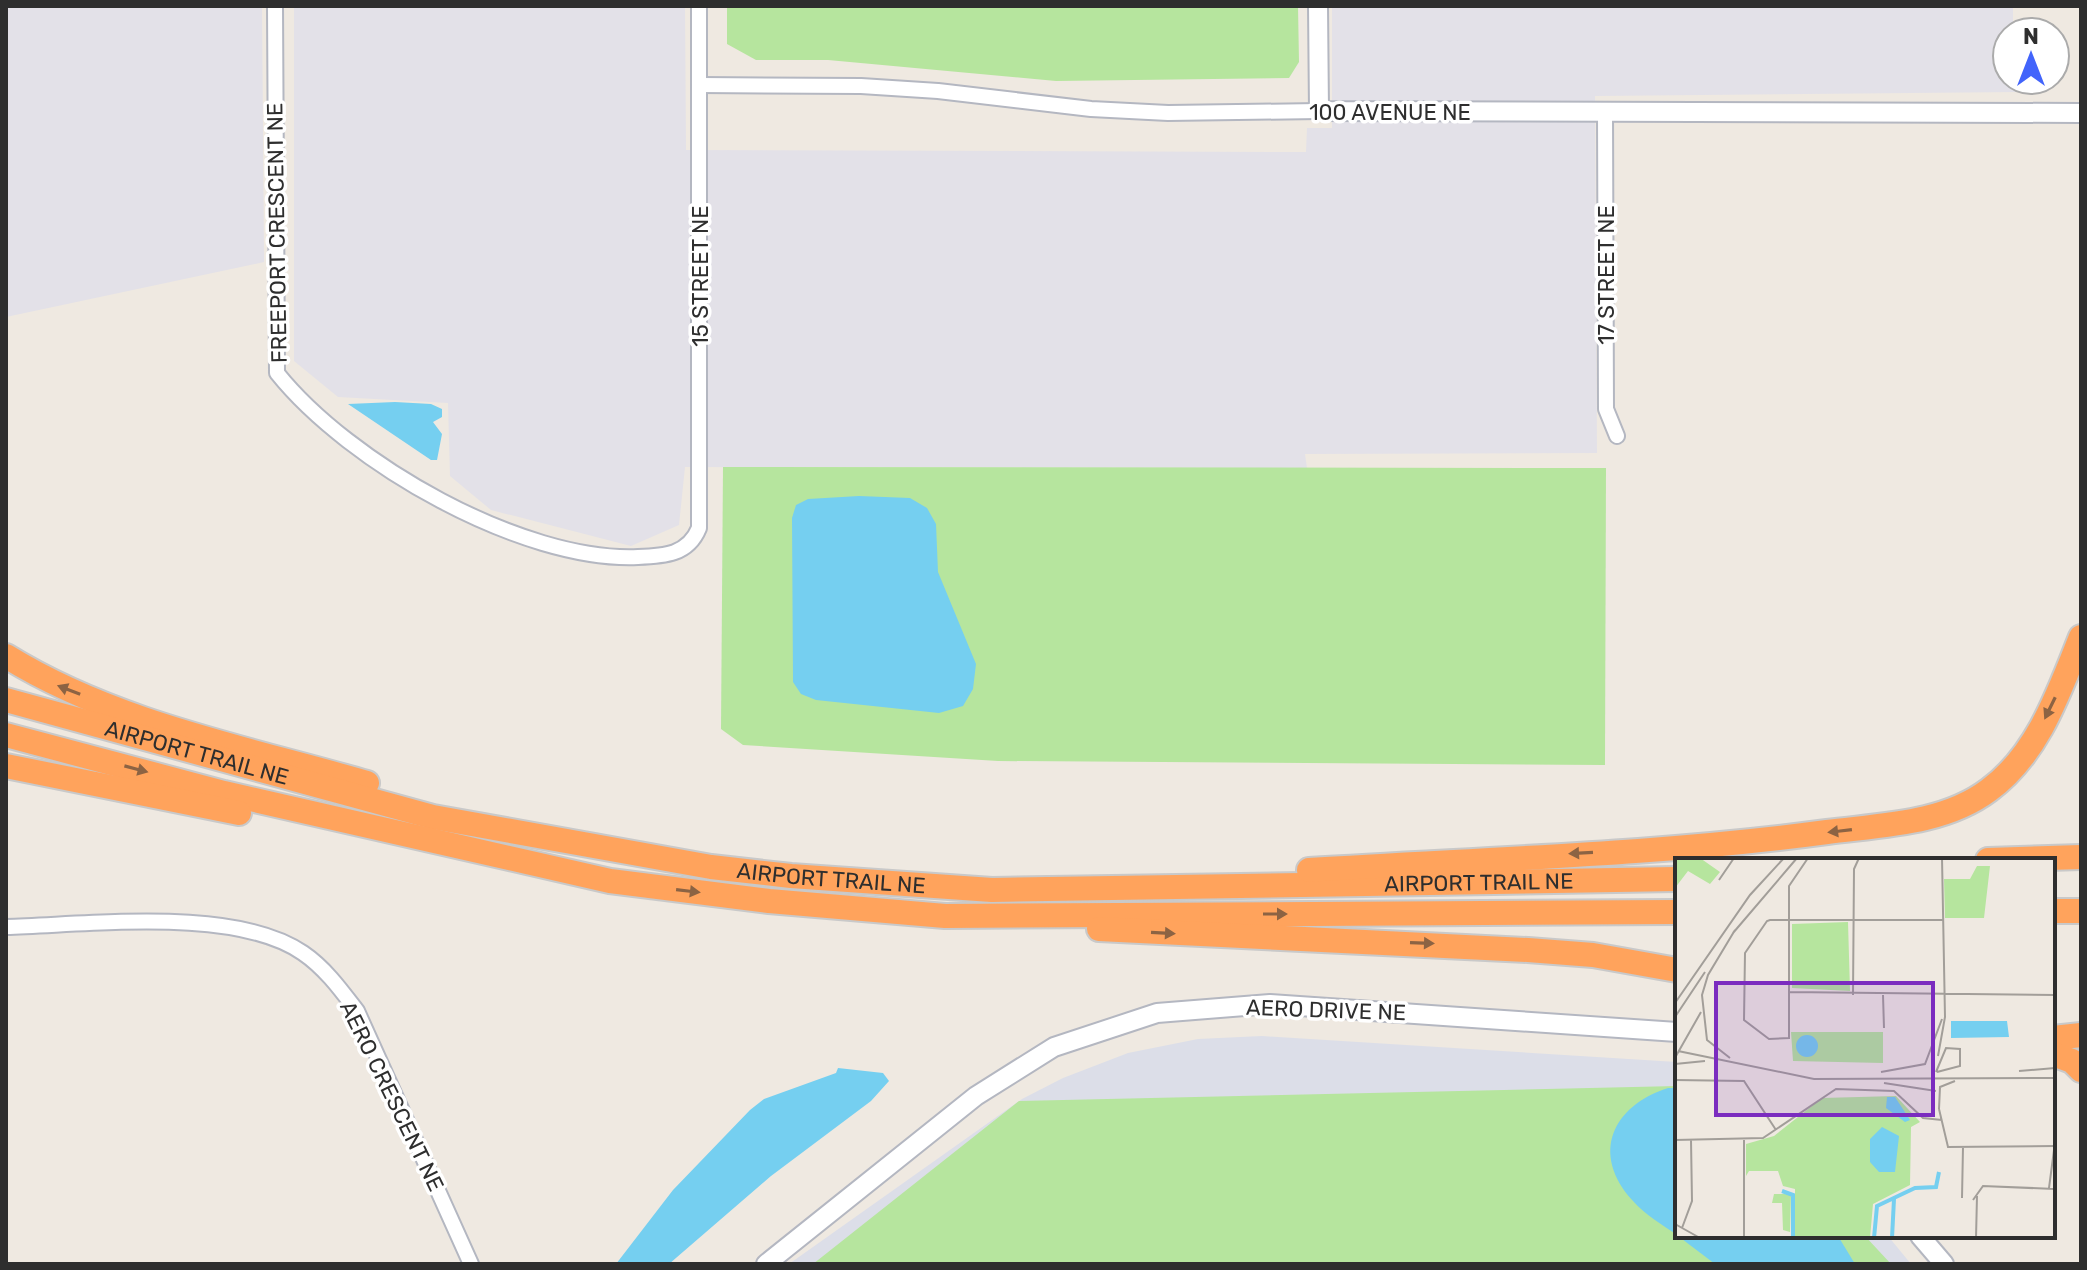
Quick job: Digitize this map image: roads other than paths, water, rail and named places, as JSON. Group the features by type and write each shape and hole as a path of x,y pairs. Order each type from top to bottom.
{"highway":[{"path":"992,890 1707,846 1910,821 1950,811 1987,792 2014,768 2035,740 2081,637"},
{"path":"6,656 50,683 134,716 468,812 711,867"},
{"name":"AIRPORT TRAIL NE","path":"6,700 433,817 711,867 992,890 1675,879"},
{"name":"AIRPORT TRAIL NE","path":"6,735 224,793 610,881 769,901 945,916 1675,912"},
{"path":"6,766 445,855 610,881"},
{"path":"2050,858 2081,857"},
{"path":"2055,874 2081,874"},
{"path":"2055,911 2081,911"},
{"path":"945,916 1159,934 1512,948 1593,955 1675,970"},
{"path":"2055,1038 2081,1035"},
{"path":"2055,1055 2072,1061 2081,1070"}],"street":[{"name":"FREEPORT CRESCENT NE","path":"275,6 277,373 294,394 355,445 447,502 514,536 564,550 614,558 671,554 690,544"},
{"name":"15 STREET NE","path":"690,544 700,519 699,6"},
{"path":"1318,6 1319,111"},
{"name":"100 AVENUE NE","path":"700,85 861,86 1157,113 2081,113"},
{"name":"17 STREET NE","path":"1605,113 1606,409 1617,436"},
{"name":"AERO CRESCENT NE","path":"6,927 226,925 268,935 302,953 333,979 357,1011 471,1264"},
{"name":"AERO DRIVE NE","path":"766,1264 976,1096 1054,1047 1157,1013 1270,1004 1675,1032"},
{"path":"1922,1238 1944,1264"}],"water":[{"path":"348,404 431,404 442,409 442,417 433,422 442,434 437,460 431,460"},
{"path":"859,496 910,498 927,508 936,524 938,572 976,664 973,689 963,706 939,713 816,700 801,694 793,682 792,518 796,505 808,499"},
{"path":"838,1068 883,1073 889,1081 871,1101 771,1176 669,1264 616,1264 673,1190 750,1110 764,1099 836,1073"},
{"path":"1675,1088 1675,1234 1633,1201 1612,1166 1610,1149 1613,1134 1621,1119 1649,1096"},
{"path":"1681,1238 1839,1238 1855,1264 1715,1264"}]}
